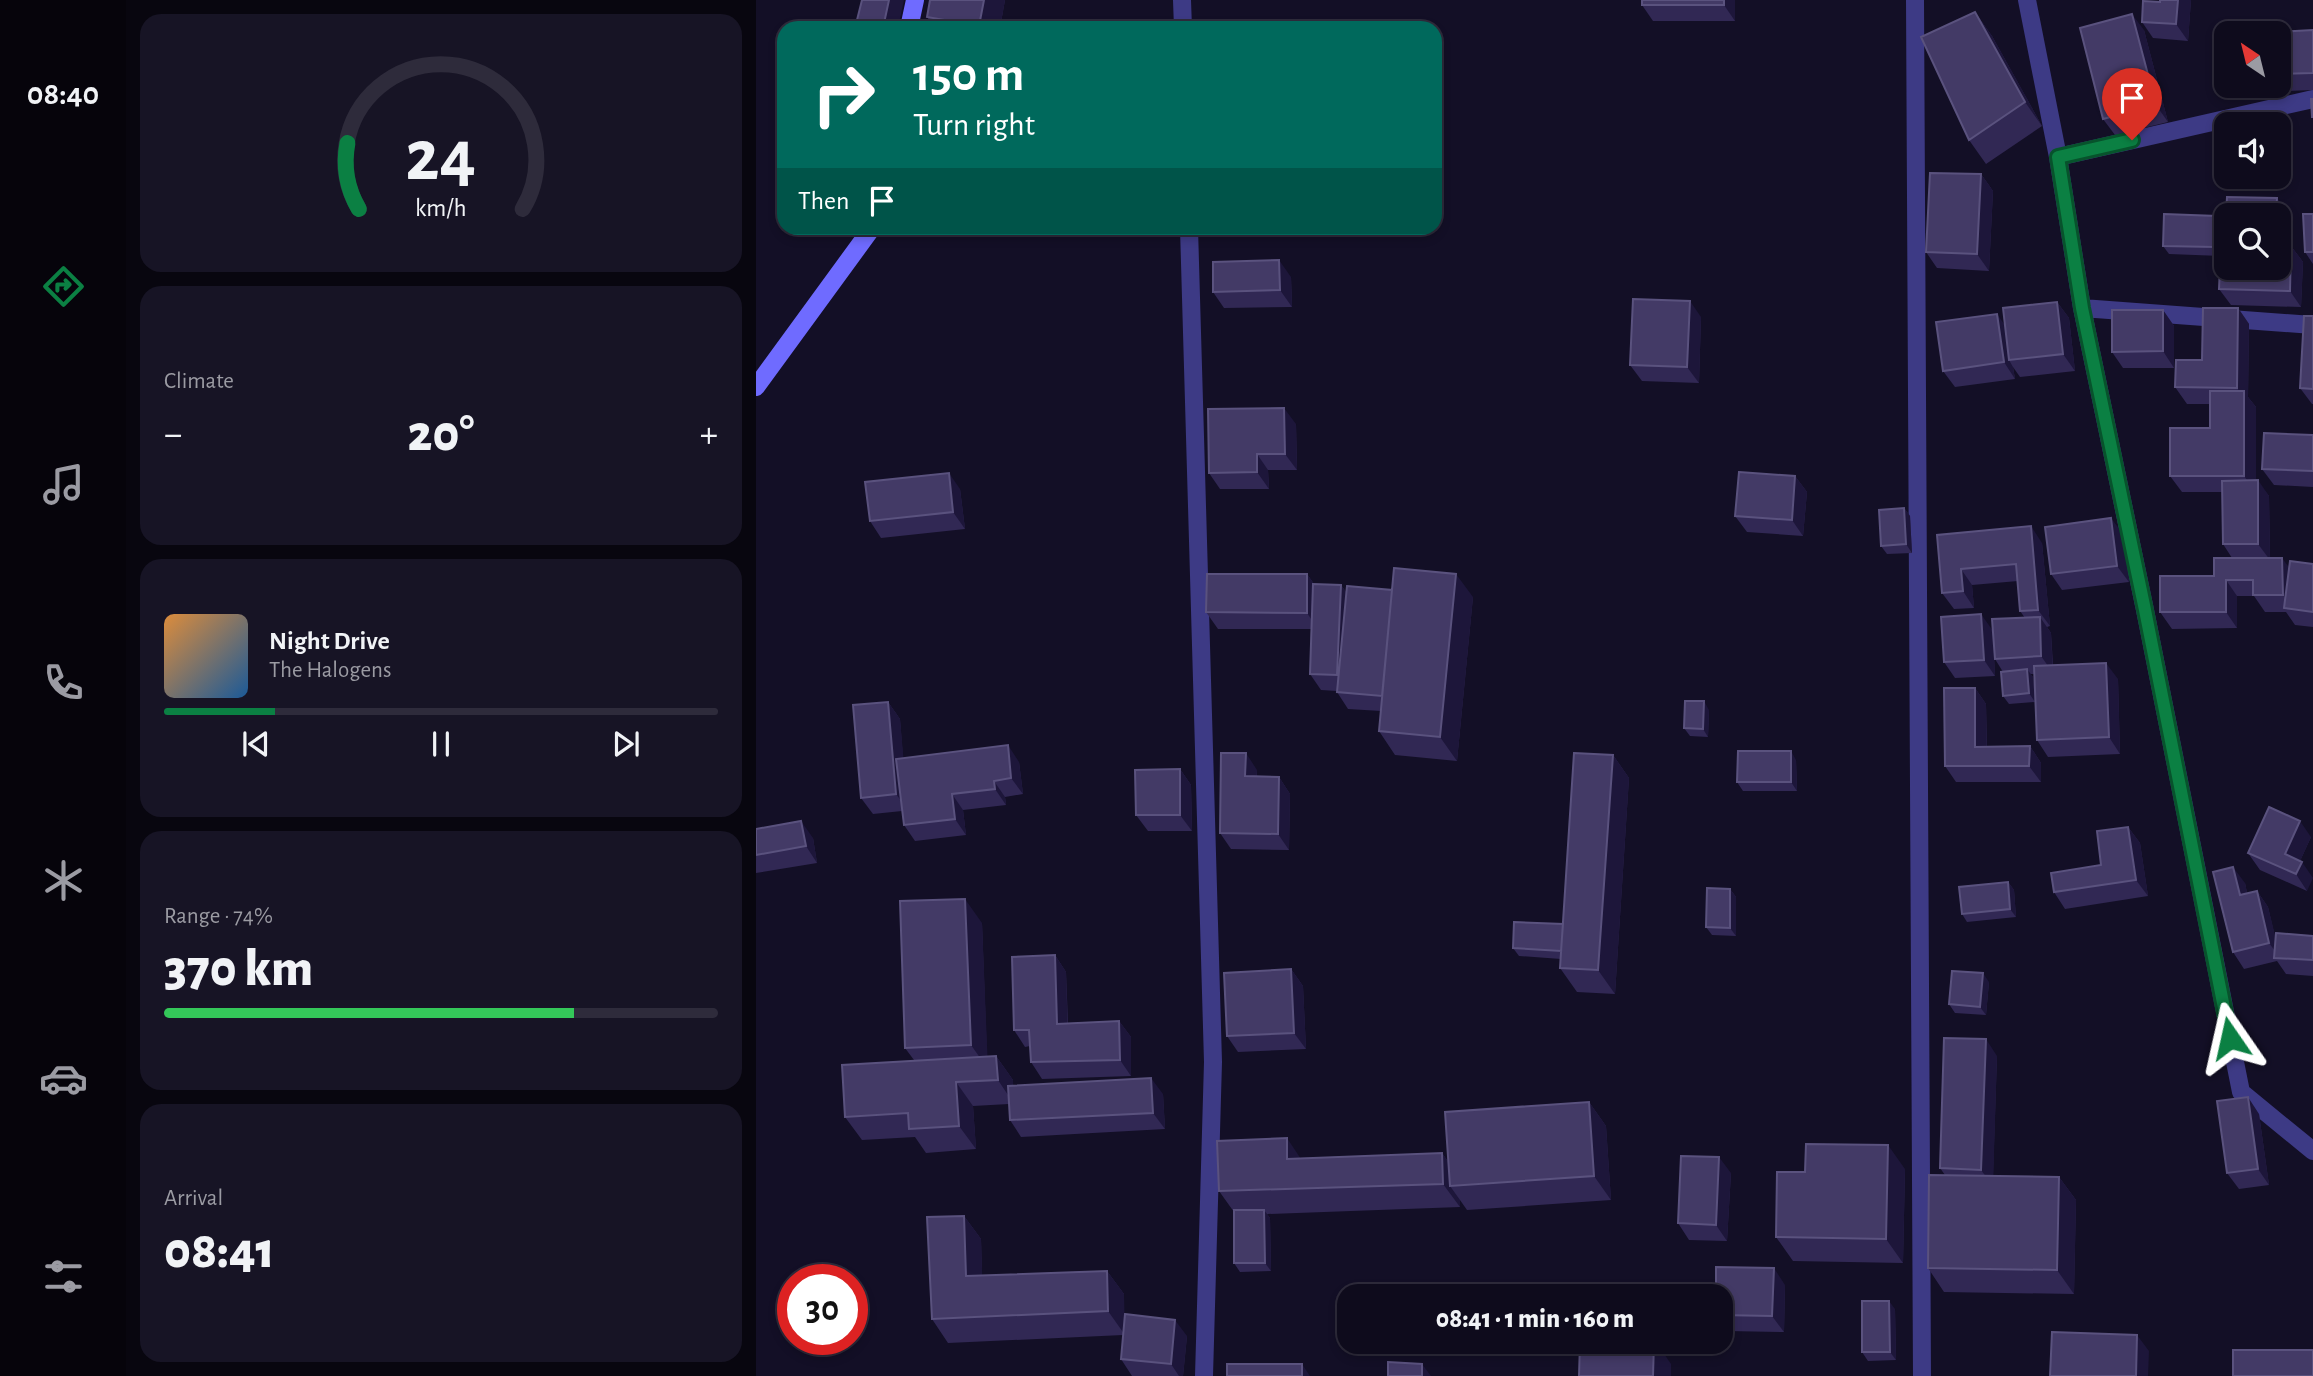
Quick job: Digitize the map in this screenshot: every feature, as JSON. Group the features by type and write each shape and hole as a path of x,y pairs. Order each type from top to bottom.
{"street":[{"path":"910,21 915,0"},
{"path":"1182,0 1183,21"},
{"path":"1915,0 1922,1376"},
{"path":"2027,0 2058,157 2082,308 2241,1092 2313,1151"},
{"path":"2058,157 2313,99"},
{"path":"756,387 867,235"},
{"path":"1189,235 1213,1062 1204,1376"},
{"path":"2082,308 2313,325"}],"building":[{"path":"862,0 889,0 884,21 857,21"},
{"path":"930,0 984,0 980,21 950,21 927,17"},
{"path":"1642,0 1724,0 1724,5 1642,5"},
{"path":"2178,0 2176,24 2142,22 2143,1"},
{"path":"1975,12 2025,102 1969,140 1921,37"},
{"path":"2132,14 2156,105 2103,119 2080,28"},
{"path":"2313,30 2313,73 2291,74 2291,31"},
{"path":"1930,173 1981,174 1977,254 1926,252"},
{"path":"2227,197 2277,198 2277,203 2227,203"},
{"path":"2164,214 2214,216 2214,247 2163,246"},
{"path":"2303,214 2313,214 2313,252 2305,252"},
{"path":"1279,260 1280,290 1213,292 1213,262"},
{"path":"2219,280 2290,280 2290,291 2219,289"},
{"path":"1633,299 1690,301 1687,367 1630,365"},
{"path":"2057,302 2063,354 2009,360 2003,308"},
{"path":"2203,308 2238,308 2237,388 2175,387 2176,360 2202,360"},
{"path":"2112,310 2163,310 2163,351 2112,352"},
{"path":"1997,314 2004,362 1943,371 1936,322"},
{"path":"2304,316 2313,316 2313,389 2300,388"},
{"path":"2210,391 2244,391 2244,476 2170,476 2170,428 2210,428"},
{"path":"1284,408 1285,454 1257,454 1257,472 1209,473 1208,409"},
{"path":"2264,433 2313,435 2313,471 2262,469"},
{"path":"1739,472 1795,476 1792,520 1735,516"},
{"path":"949,473 953,512 870,521 865,482"},
{"path":"2258,480 2258,544 2223,544 2222,481"},
{"path":"1904,508 1906,544 1881,546 1879,510"},
{"path":"2111,518 2117,566 2051,574 2045,527"},
{"path":"2031,526 2038,610 2020,611 2016,564 1961,569 1963,591 1942,593 1937,535"},
{"path":"2214,558 2282,558 2283,595 2253,595 2253,580 2226,580 2226,612 2160,612 2160,576 2214,576"},
{"path":"2290,561 2313,564 2313,612 2284,608"},
{"path":"1394,568 1456,574 1440,737 1379,731"},
{"path":"1207,574 1307,574 1307,613 1206,612"},
{"path":"1313,584 1341,585 1337,675 1310,674"},
{"path":"1347,586 1392,590 1382,696 1337,692"},
{"path":"1981,614 1984,660 1944,662 1941,617"},
{"path":"2040,617 2041,656 1995,659 1992,619"},
{"path":"2106,663 2109,737 2037,740 2034,666"},
{"path":"2027,669 2029,693 2003,696 2001,672"},
{"path":"1944,688 1975,688 1975,747 2030,746 2029,766 1945,766"},
{"path":"1685,701 1704,701 1703,729 1684,728"},
{"path":"888,702 896,794 861,798 853,705"},
{"path":"1008,745 1011,778 994,781 995,789 952,794 955,819 904,825 896,759"},
{"path":"1738,751 1791,751 1791,782 1737,782"},
{"path":"1221,753 1246,753 1245,776 1279,777 1278,834 1220,833"},
{"path":"1574,753 1613,755 1598,970 1560,968"},
{"path":"1180,769 1180,815 1136,815 1135,770"},
{"path":"2269,807 2300,821 2285,854 2302,862 2296,874 2248,853"},
{"path":"801,821 806,846 756,855 756,829"},
{"path":"2128,827 2136,880 2054,892 2051,873 2101,865 2097,831"},
{"path":"2233,867 2240,895 2257,891 2269,943 2233,952 2213,872"},
{"path":"2008,882 2010,909 1962,914 1959,887"},
{"path":"1707,888 1730,889 1730,928 1706,927"},
{"path":"965,899 971,1045 905,1048 900,901"},
{"path":"1514,922 1563,924 1561,951 1513,948"},
{"path":"2276,933 2313,936 2313,960 2274,958"},
{"path":"1055,955 1057,1024 1119,1021 1120,1060 1031,1062 1029,1030 1014,1030 1012,957"},
{"path":"1291,969 1294,1033 1227,1036 1224,973"},
{"path":"1952,971 1983,973 1980,1007 1949,1004"},
{"path":"1944,1038 1986,1039 1981,1170 1940,1168"},
{"path":"996,1056 998,1080 956,1082 959,1126 909,1129 908,1113 845,1117 842,1065"},
{"path":"1151,1078 1153,1113 1010,1120 1008,1086"},
{"path":"2248,1097 2258,1169 2227,1173 2217,1101"},
{"path":"1589,1102 1594,1176 1450,1186 1445,1112"},
{"path":"1287,1138 1287,1159 1442,1153 1443,1184 1219,1191 1217,1141"},
{"path":"1806,1144 1888,1145 1886,1239 1776,1237 1777,1172 1805,1172"},
{"path":"1681,1156 1719,1157 1716,1225 1678,1223"},
{"path":"1929,1175 2059,1177 2057,1270 1928,1268"},
{"path":"1234,1210 1264,1210 1265,1263 1234,1263"},
{"path":"964,1216 966,1276 1107,1271 1108,1311 932,1319 927,1217"},
{"path":"1716,1267 1774,1268 1772,1316 1733,1315 1733,1284 1716,1284"},
{"path":"1862,1301 1889,1301 1890,1352 1862,1352"},
{"path":"1125,1314 1175,1320 1171,1364 1121,1359"},
{"path":"2052,1332 2137,1335 2136,1376 2050,1376"},
{"path":"2233,1350 2313,1350 2313,1376 2233,1376"},
{"path":"1580,1354 1654,1354 1653,1376 1579,1376"},
{"path":"1388,1362 1422,1364 1422,1376 1388,1376"},
{"path":"1227,1364 1302,1364 1302,1376 1227,1376"}],"route":[{"path":"2132,140 2058,157 2082,308 2230,1038"}]}
